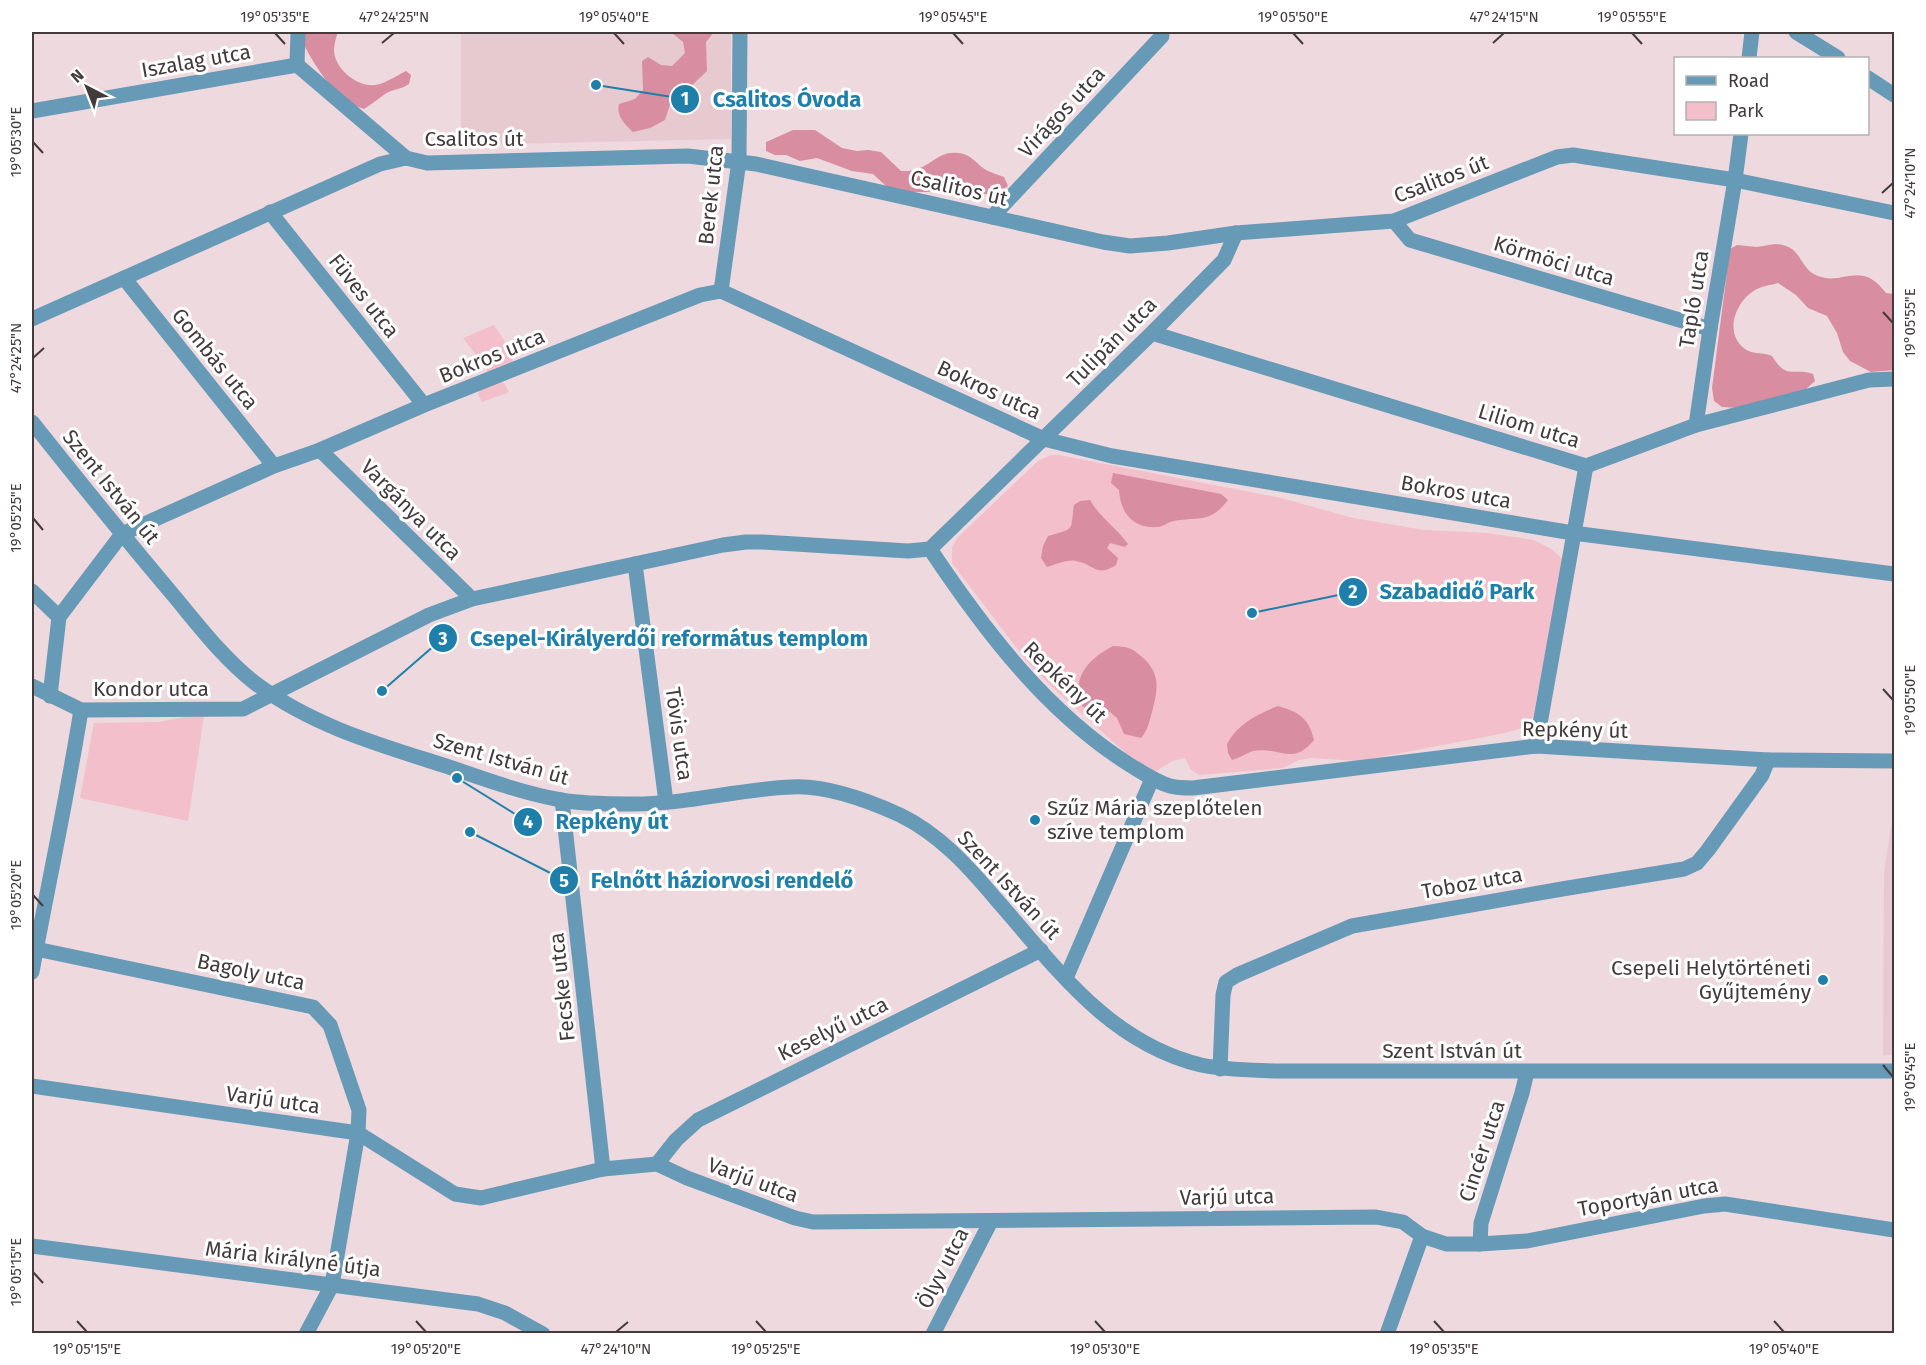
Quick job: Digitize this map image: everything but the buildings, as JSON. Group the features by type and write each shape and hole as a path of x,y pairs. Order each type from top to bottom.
{"street":[{"path":"298,32 297,65 406,158"},
{"name":"Berek utca","path":"722,291 739,161 740,32"},
{"path":"1749,57 1752,32"},
{"path":"1796,32 1836,57"},
{"name":"Virágos utca","path":"992,217 1162,36"},
{"name":"Iszalag utca","path":"32,111 297,65"},
{"path":"1869,79 1894,95"},
{"name":"Tapló utca","path":"1696,425 1741,135"},
{"name":"Csalitos út","path":"32,319 380,164 406,158 427,163 688,156 739,161 1102,242 1130,246 1236,233 1394,221 1557,157 1573,155 1735,180 1894,213"},
{"name":"Füves utca","path":"270,212 424,405"},
{"name":"Körmöci utca","path":"1394,221 1410,240 1710,329"},
{"name":"Tulipán utca","path":"930,549 1224,260 1236,233"},
{"name":"Gombás utca","path":"124,278 274,466"},
{"name":"Bokros utca","path":"122,534 274,466 320,450 424,405 700,295 722,291 1044,439 1112,456 1573,533 1894,574"},
{"name":"Liliom utca","path":"1152,333 1586,466 1696,425 1869,380 1894,379"},
{"name":"Szent István út","path":"32,422 221,652 253,681 298,710 355,736 524,792 562,800 610,804 666,802 796,786 868,800 906,818 936,838 965,864 1066,978 1102,1015 1143,1043 1165,1053 1220,1069 1275,1071 1894,1071"},
{"name":"Vargánya utca","path":"320,450 472,599"},
{"path":"1536,746 1586,466"},
{"path":"50,696 59,617 122,534"},
{"path":"272,694 429,615 472,599 746,542 908,551 930,549"},
{"name":"Repkény út","path":"930,549 989,633 1039,690 1112,754 1152,779 1172,787 1193,788 1536,746 1768,760 1894,761"},
{"name":"Tövis utca","path":"635,564 666,802"},
{"path":"32,591 59,617"},
{"name":"Kondor utca","path":"32,686 81,710 243,709 272,694"},
{"path":"32,972 47,885 69,788 81,710"},
{"name":"Toboz utca","path":"1220,1069 1223,995 1226,982 1237,975 1352,926 1684,869 1697,863 1708,850 1762,775 1768,760"},
{"path":"1066,978 1152,779"},
{"name":"Fecske utca","path":"562,800 603,1169"},
{"path":"32,883 47,885"},
{"name":"Bagoly utca","path":"36,949 313,1007 330,1025 359,1110 358,1133 332,1285 306,1334"},
{"name":"Keselyű utca","path":"657,1164 676,1140 698,1120 1041,950"},
{"name":"Cincér utca","path":"1480,1244 1481,1223 1527,1071"},
{"name":"Varjú utca","path":"32,1086 358,1133 456,1194 481,1198 603,1169 657,1164 687,1178 807,1222 1376,1217 1403,1222 1422,1236 1446,1244 1480,1244"},
{"name":"Toportyán utca","path":"1480,1244 1527,1241 1716,1204 1736,1204 1894,1230"},
{"name":"Ölyv utca","path":"933,1334 991,1221"},
{"path":"1388,1334 1422,1236"},
{"name":"Mária királyné útja","path":"32,1246 478,1304 505,1313 543,1334"}],"shaded area":[{"path":"301,32 338,32 334,46 335,58 348,76 354,80 368,85 378,85 406,71 411,75 409,84 388,92 364,109 349,103 341,97 318,69 306,48"},
{"path":"461,32 731,32 731,139 461,145"},
{"path":"671,32 714,32 706,42 707,71 689,88 674,92 665,120 650,128 633,132 620,116 619,104 635,99 643,90 642,61 648,57 661,65 672,66 685,53 683,42"},
{"path":"793,130 815,130 842,148 881,152 901,171 918,169 950,153 963,154 986,170 1004,177 1008,186 995,195 950,186 928,192 906,192 886,186 873,174 852,171 817,158 800,161 786,155 775,155 766,151 766,142"},
{"path":"1775,244 1791,248 1807,268 1818,276 1836,278 1860,275 1877,283 1886,293 1894,294 1894,370 1871,372 1850,361 1843,352 1837,333 1827,316 1808,308 1796,295 1778,283 1755,290 1742,302 1733,326 1735,335 1738,342 1748,351 1772,356 1777,364 1786,371 1813,374 1815,381 1806,389 1738,408 1722,407 1714,401 1712,388 1730,249 1737,245 1757,247"},
{"path":"1113,473 1221,494 1228,500 1210,516 1174,521 1159,527 1148,527 1134,522 1125,511 1119,490 1111,483"},
{"path":"1090,500 1128,544 1125,547 1110,543 1107,548 1118,558 1116,565 1109,569 1099,570 1082,563 1065,561 1047,567 1041,558 1048,536 1070,528 1074,505 1080,501"},
{"path":"1113,646 1126,647 1135,651 1148,663 1155,676 1154,704 1148,726 1141,738 1124,734 1117,718 1110,712 1086,709 1079,703 1079,684 1085,668 1097,656"},
{"path":"1278,706 1302,717 1309,726 1314,740 1306,748 1292,754 1262,750 1253,751 1232,760 1227,744 1236,731 1256,716"},
{"path":"1894,808 1894,1054 1883,1056 1884,872"}],"green space":[{"path":"494,325 514,356 503,382 509,392 482,402 478,394 487,376 487,369 463,338"},
{"path":"1051,455 1281,498 1353,518 1424,530 1486,533 1534,540 1551,549 1564,560 1533,717 1522,728 1505,733 1359,761 1311,758 1299,760 1283,768 1199,775 1191,770 1185,758 1172,761 1155,772 1130,757 1051,686 1025,659 952,563 952,548 957,538 1038,461"},
{"path":"204,716 188,821 80,798 94,723 159,722"}],"place":[{"name":"Csalitos Óvoda","path":"596,85"},
{"name":"Szabadidő Park","path":"1252,613"},
{"name":"Csepel-Királyerdői református templom","path":"382,691"},
{"name":"Repkény út","path":"457,778"},
{"name":"Szűz Mária szeplőtelen szíve templom","path":"1035,820"},
{"name":"Felnőtt háziorvosi rendelő","path":"470,832"},
{"name":"Csepeli Helytörténeti Gyűjtemény","path":"1823,980"}]}
